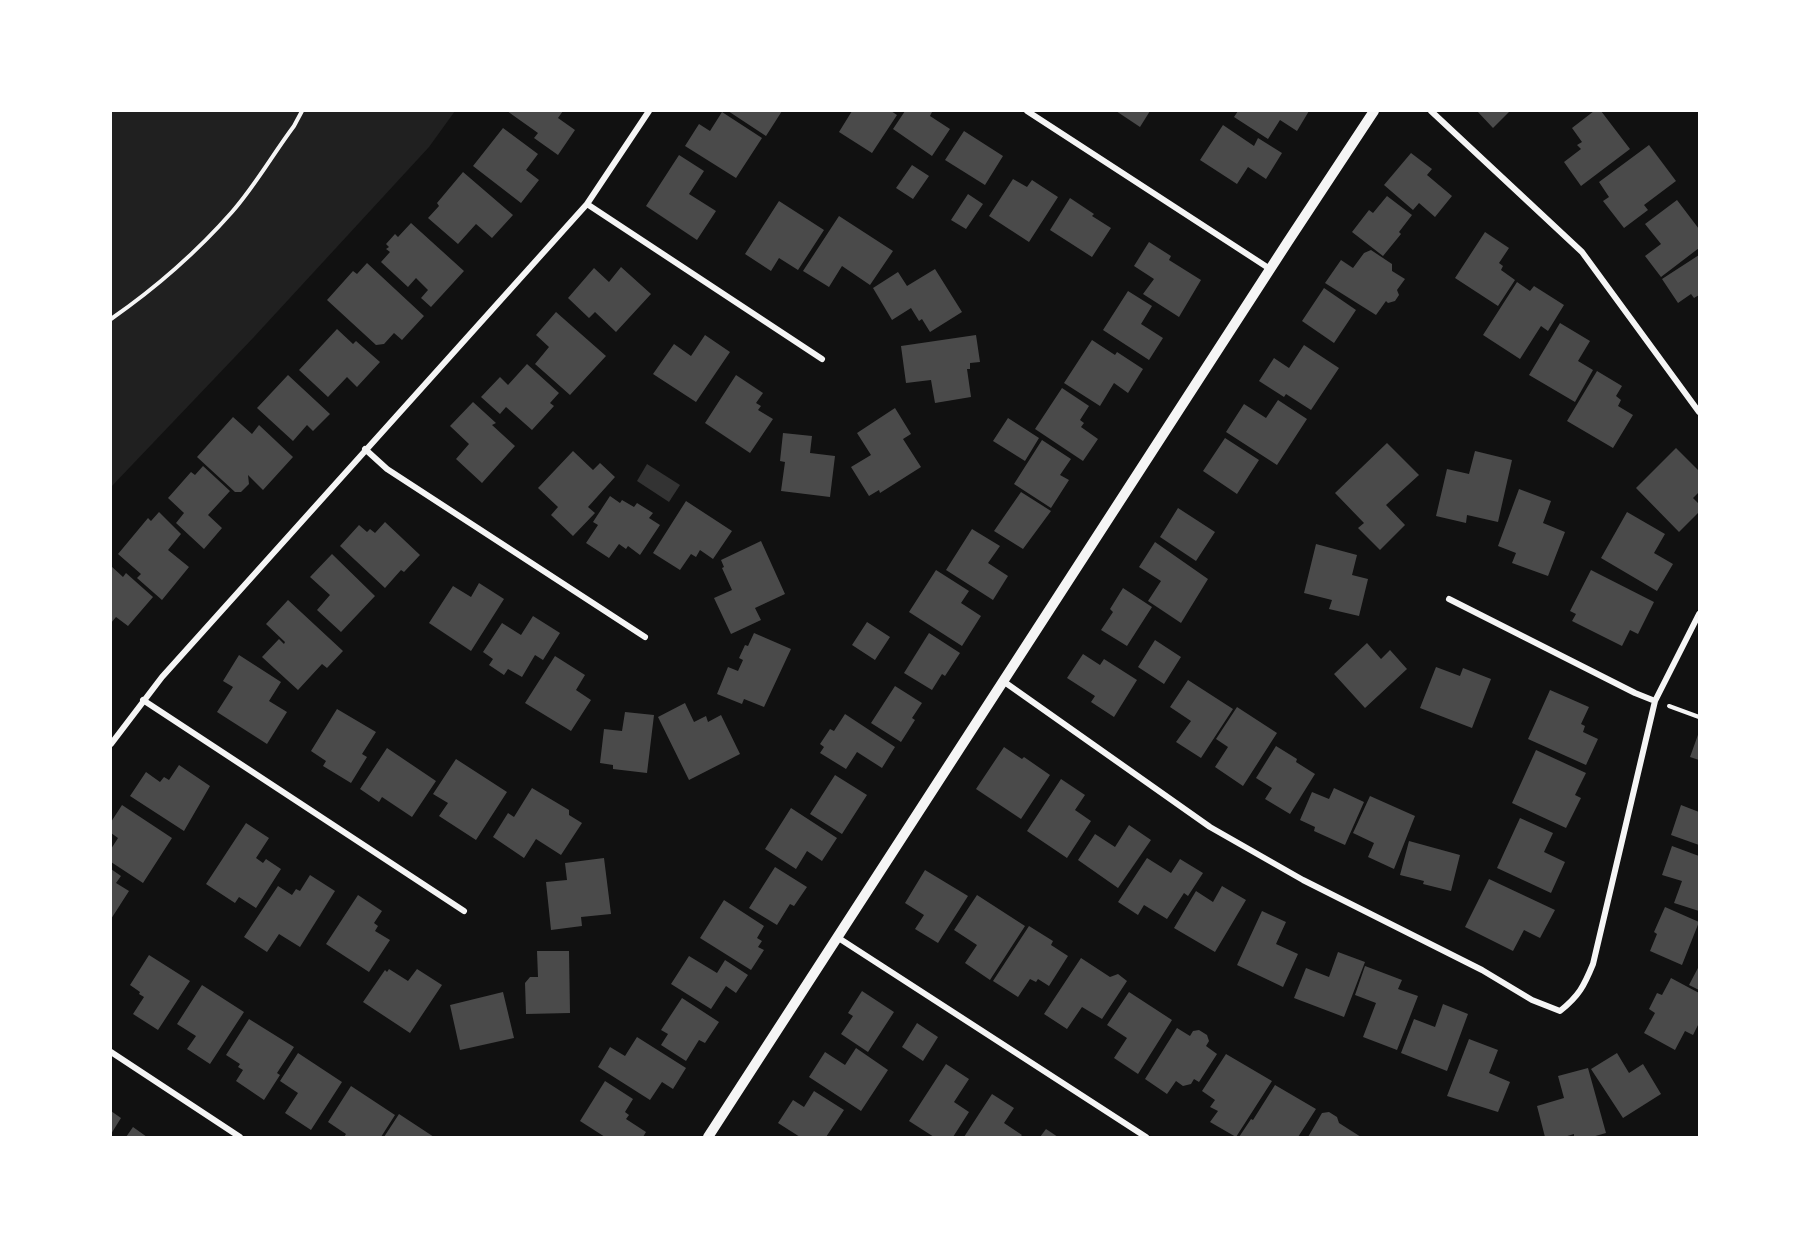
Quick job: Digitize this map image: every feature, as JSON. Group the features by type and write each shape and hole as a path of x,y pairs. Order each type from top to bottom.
{"street":[{"path":"111,744 142,700 587,204 649,111"},
{"path":"1027,111 1270,269"},
{"path":"708,1137 1374,111"},
{"path":"1431,111 1582,252 1699,412"},
{"path":"587,204 822,359"},
{"path":"365,449 387,469 645,637"},
{"path":"1449,599 1655,701"},
{"path":"1003,681 1210,827 1303,880 1482,970 1532,1000 1560,1011 1575,999 1583,988 1593,964 1655,701 1699,614"},
{"path":"142,700 465,911"},
{"path":"836,937 1146,1137"},
{"path":"111,1052 240,1137"}],"path":[{"path":"111,319 154,288 192,256 233,210 294,126 302,111"},
{"path":"1679,710 1699,717"}],"shaded area":[{"path":"111,111 455,111 429,147 253,338 111,487"},
{"path":"647,464 680,485 669,502 637,481"}],"building":[{"path":"507,111 563,111 558,118 575,130 558,155 534,138 538,133"},
{"path":"728,111 782,111 766,136"},
{"path":"852,111 891,111 897,115 872,153 839,132"},
{"path":"905,111 930,111 932,112 930,116 950,129 932,156 893,129"},
{"path":"1116,111 1150,111 1140,127"},
{"path":"1238,111 1309,111 1297,131 1280,120 1268,139 1234,117"},
{"path":"1477,111 1510,111 1493,128"},
{"path":"1594,111 1601,111 1630,149 1581,186 1564,162 1581,149 1577,145 1582,142 1572,128"},
{"path":"722,112 762,138 736,178 685,146 699,124 710,131"},
{"path":"1223,125 1254,146 1258,138 1282,153 1266,179 1248,167 1237,184 1200,160"},
{"path":"503,128 538,154 526,170 539,180 521,203 473,166"},
{"path":"964,131 1003,156 985,185 945,160"},
{"path":"1649,145 1676,181 1644,205 1648,210 1624,228 1603,201 1609,197 1599,182"},
{"path":"1411,153 1432,169 1427,175 1452,196 1435,217 1419,203 1413,210 1384,185"},
{"path":"679,155 704,171 689,194 716,211 697,240 646,206"},
{"path":"912,165 929,176 913,199 896,188"},
{"path":"463,172 513,215 492,238 476,224 458,244 428,218 439,206 437,203"},
{"path":"1013,179 1027,187 1032,180 1058,197 1029,242 989,216"},
{"path":"968,194 983,204 966,229 951,220"},
{"path":"1387,196 1412,215 1399,232 1401,234 1383,256 1352,232 1369,210 1373,213"},
{"path":"1070,198 1111,228 1092,257 1050,230"},
{"path":"1677,200 1699,229 1699,248 1661,277 1645,256 1661,244 1645,224"},
{"path":"779,201 824,230 798,270 779,258 771,271 745,254"},
{"path":"839,216 893,251 870,285 842,266 829,287 803,271"},
{"path":"411,223 464,271 431,307 421,298 428,290 416,278 408,287 381,262 390,252 386,249 389,247 386,244 395,234 398,237"},
{"path":"1485,232 1509,248 1499,263 1503,266 1501,270 1515,280 1498,306 1455,278"},
{"path":"1149,242 1171,256 1169,260 1201,280 1179,317 1143,294 1154,279 1134,266"},
{"path":"1371,250 1392,264 1392,271 1405,279 1397,290 1399,295 1395,301 1388,303 1386,301 1376,315 1325,283 1341,260 1353,268 1364,253"},
{"path":"1699,255 1699,295 1694,298 1691,294 1678,303 1662,279"},
{"path":"367,263 424,316 402,340 394,333 384,344 376,345 327,300 353,271 357,274"},
{"path":"621,267 651,294 616,332 595,312 589,318 568,298 594,268 609,282"},
{"path":"935,269 962,312 930,332 911,308 892,320 873,288 898,272 907,286"},
{"path":"1517,282 1530,291 1534,286 1564,305 1548,331 1541,326 1520,359 1483,335"},
{"path":"1324,288 1356,310 1334,343 1302,321"},
{"path":"1128,291 1152,306 1141,324 1163,338 1149,360 1103,330"},
{"path":"556,312 606,356 570,395 535,364 549,347 536,335"},
{"path":"1560,323 1590,341 1578,361 1593,370 1575,402 1529,375"},
{"path":"337,329 353,344 356,341 380,362 357,387 347,377 328,397 299,370"},
{"path":"705,335 730,352 696,402 653,374 674,344 691,356"},
{"path":"976,335 980,362 970,363 970,369 967,369 971,397 935,403 931,380 906,383 901,346"},
{"path":"1092,340 1115,355 1117,352 1143,369 1128,393 1114,383 1100,406 1064,383"},
{"path":"1304,345 1339,368 1311,410 1259,381 1274,358 1289,368"},
{"path":"527,364 559,393 550,403 554,406 532,430 506,407 500,414 481,397 500,377 508,385"},
{"path":"1597,371 1622,386 1616,396 1621,400 1618,406 1633,415 1613,448 1567,421"},
{"path":"288,375 330,414 313,431 307,425 293,441 257,408"},
{"path":"736,375 763,393 756,403 761,406 758,410 773,419 750,453 705,423"},
{"path":"1062,388 1089,406 1080,420 1084,423 1081,427 1098,439 1083,461 1035,429"},
{"path":"1278,400 1307,419 1277,465 1226,432 1244,404 1266,418"},
{"path":"473,402 496,423 492,425 515,446 482,483 456,459 469,444 450,426"},
{"path":"895,408 911,434 903,439 921,467 880,493 879,490 869,496 851,467 871,455 857,433"},
{"path":"233,417 252,434 259,425 293,457 263,490 248,475 249,484 241,492 235,492 197,457"},
{"path":"1008,418 1039,438 1025,461 993,441"},
{"path":"783,433 812,436 810,453 835,456 830,497 781,491 785,462 780,461"},
{"path":"1225,438 1259,460 1237,494 1203,471"},
{"path":"1042,440 1071,459 1060,475 1069,480 1051,508 1014,484"},
{"path":"1387,443 1419,475 1386,505 1405,525 1380,550 1358,528 1364,523 1335,493"},
{"path":"1676,448 1699,471 1699,492 1693,498 1699,504 1699,512 1679,532 1636,488"},
{"path":"573,451 593,470 600,463 615,477 588,507 595,513 573,536 551,515 558,507 538,488"},
{"path":"1475,451 1512,460 1498,522 1467,515 1466,523 1436,516 1447,469 1469,474"},
{"path":"203,466 230,491 208,515 222,528 204,549 176,523 184,513 168,498 191,472 195,475"},
{"path":"1519,489 1551,501 1543,523 1565,532 1548,576 1512,563 1516,553 1498,546"},
{"path":"1021,492 1051,511 1023,549 994,531"},
{"path":"610,496 620,503 622,500 634,507 637,503 653,513 649,518 660,525 640,555 628,546 626,549 619,544 609,558 586,543 598,525 593,522"},
{"path":"686,501 732,531 713,559 700,550 696,557 691,554 680,570 653,553"},
{"path":"1178,508 1215,532 1196,561 1160,537"},
{"path":"159,512 181,534 168,550 189,567 162,600 137,578 141,574 118,554 148,518 151,521"},
{"path":"1627,512 1665,534 1654,553 1673,564 1657,591 1601,558"},
{"path":"385,522 420,555 404,572 401,570 385,588 340,546 359,525 367,532 370,529 375,533"},
{"path":"972,529 1000,546 988,563 1008,576 993,600 946,570"},
{"path":"761,541 785,594 755,608 761,620 731,634 714,598 732,590 722,568 724,567 721,560"},
{"path":"1155,542 1208,579 1181,623 1148,601 1161,581 1139,567"},
{"path":"1316,544 1357,555 1352,575 1368,579 1359,616 1329,609 1332,600 1304,593"},
{"path":"332,554 375,596 341,632 317,610 330,595 310,577"},
{"path":"111,566 123,577 126,573 153,597 128,626 116,617 111,623"},
{"path":"936,570 969,591 961,603 981,616 962,646 909,612"},
{"path":"1591,570 1654,602 1638,634 1630,630 1622,646 1572,621 1576,614 1570,611"},
{"path":"479,583 504,599 471,651 429,623 453,586 471,597"},
{"path":"1123,588 1152,607 1127,646 1101,630 1113,612 1110,609"},
{"path":"288,600 343,651 327,668 322,664 298,690 262,657 279,639 284,644 285,642 266,624"},
{"path":"533,616 560,633 543,660 535,655 522,677 508,669 504,675 489,665 493,659 483,652 502,623 521,635"},
{"path":"867,622 890,637 875,660 852,645"},
{"path":"754,633 791,649 764,707 744,699 742,704 717,694 728,667 738,671 743,660 739,658"},
{"path":"929,633 960,653 945,676 942,674 932,690 904,673"},
{"path":"1155,640 1181,657 1164,684 1138,667"},
{"path":"1367,643 1381,659 1390,650 1407,669 1365,708 1334,674"},
{"path":"1083,654 1100,665 1104,659 1137,680 1114,717 1091,702 1095,696 1067,678"},
{"path":"239,655 281,682 269,701 287,712 267,744 217,712 233,687 223,681"},
{"path":"555,656 585,675 576,690 591,700 571,731 525,703"},
{"path":"1436,667 1460,676 1463,668 1491,679 1472,728 1420,708"},
{"path":"1188,680 1233,709 1201,758 1176,742 1191,721 1170,707"},
{"path":"895,686 922,703 912,718 915,720 901,742 871,723"},
{"path":"1550,690 1589,707 1581,724 1585,726 1583,732 1598,739 1586,765 1528,739"},
{"path":"685,703 694,722 706,716 708,722 721,715 740,754 689,780 658,717"},
{"path":"1237,707 1277,733 1243,786 1215,767 1228,747 1216,739"},
{"path":"337,709 376,732 362,754 367,757 351,783 323,766 326,761 311,751"},
{"path":"625,712 654,715 647,773 613,769 613,765 600,763 604,729 622,731"},
{"path":"845,714 895,747 882,768 857,752 846,769 820,753 824,747 820,744 830,729 834,731"},
{"path":"1699,732 1699,760 1690,757"},
{"path":"1276,746 1315,774 1290,814 1265,799 1272,788 1256,778"},
{"path":"1004,747 1022,759 1024,757 1050,775 1021,819 976,789"},
{"path":"387,748 436,781 412,817 382,797 379,802 360,789"},
{"path":"1536,750 1586,773 1575,795 1581,798 1566,828 1512,803"},
{"path":"456,759 507,792 476,840 439,816 448,803 433,794"},
{"path":"179,765 210,786 184,831 130,796 146,772 160,782 164,777 169,780"},
{"path":"835,775 867,795 842,834 810,814"},
{"path":"1061,779 1085,795 1075,810 1091,821 1067,858 1027,831"},
{"path":"532,788 569,810 569,815 582,823 561,855 536,839 524,858 493,837 508,813 514,817"},
{"path":"1334,788 1364,802 1345,845 1314,831 1315,827 1300,820 1312,792 1329,799"},
{"path":"1370,796 1415,816 1394,869 1368,857 1374,843 1353,833"},
{"path":"122,805 172,838 143,883 111,862 111,849 118,838 111,833 111,822"},
{"path":"1681,805 1699,812 1699,845 1671,835"},
{"path":"791,808 837,838 822,861 807,851 796,869 765,849"},
{"path":"1520,818 1553,833 1544,852 1565,862 1551,893 1497,868"},
{"path":"246,823 269,838 256,858 263,863 266,859 281,869 256,908 239,897 235,903 206,884"},
{"path":"1129,825 1151,840 1118,888 1078,860 1095,834 1115,847"},
{"path":"1409,841 1460,855 1451,891 1400,875"},
{"path":"1672,846 1699,856 1699,911 1674,903 1682,881 1662,875"},
{"path":"604,858 611,914 581,917 582,926 551,930 546,882 567,880 565,863"},
{"path":"1147,858 1171,873 1180,859 1203,873 1188,896 1184,893 1167,919 1144,905 1138,915 1118,902"},
{"path":"775,867 807,887 794,906 790,904 777,925 749,908"},
{"path":"111,869 121,876 116,883 129,891 111,919"},
{"path":"925,870 968,896 938,943 915,929 924,915 905,903"},
{"path":"310,875 335,891 300,947 279,934 267,952 244,937 278,886 292,895 296,889 300,891"},
{"path":"1489,879 1555,910 1540,938 1524,930 1513,951 1465,927"},
{"path":"1222,886 1246,900 1215,952 1174,928 1196,891 1213,902"},
{"path":"358,895 382,911 374,923 378,926 375,931 390,940 369,972 326,944"},
{"path":"977,895 1025,926 990,980 965,963 977,945 954,930"},
{"path":"724,900 764,926 757,938 762,941 758,947 764,950 751,970 700,938"},
{"path":"1665,907 1699,922 1682,965 1650,951 1657,934 1654,932"},
{"path":"1262,911 1286,922 1276,944 1298,954 1283,987 1237,965"},
{"path":"1029,926 1053,941 1051,945 1068,956 1049,986 1038,979 1036,982 1030,979 1018,997 993,981"},
{"path":"537,951 569,951 570,1013 526,1014 525,983 530,977 538,977"},
{"path":"1338,952 1365,962 1344,1017 1294,998 1306,968 1329,977"},
{"path":"149,955 190,981 158,1030 133,1014 144,997 130,985"},
{"path":"689,956 717,973 725,960 748,975 736,993 726,986 711,1009 671,984"},
{"path":"1081,958 1110,977 1118,974 1127,981 1102,1019 1082,1007 1067,1029 1044,1014"},
{"path":"1365,966 1402,980 1398,989 1418,996 1397,1050 1363,1037 1376,1003 1355,995"},
{"path":"1699,966 1699,990 1689,985"},
{"path":"389,969 408,981 417,969 442,985 410,1033 363,1002 385,970 387,972"},
{"path":"1671,978 1699,993 1699,1023 1693,1035 1685,1031 1675,1050 1644,1033 1655,1013 1649,1009 1657,993 1662,995"},
{"path":"202,985 244,1012 210,1064 187,1049 196,1036 177,1024"},
{"path":"862,991 894,1012 868,1052 841,1034 853,1016 848,1013"},
{"path":"503,992 514,1038 460,1050 450,1005"},
{"path":"1129,992 1172,1020 1138,1074 1114,1058 1127,1038 1107,1025"},
{"path":"682,998 719,1022 705,1043 699,1040 686,1061 661,1045 668,1034 661,1030"},
{"path":"1443,1004 1468,1014 1447,1071 1401,1053 1414,1019 1435,1027"},
{"path":"249,1019 294,1047 277,1073 280,1075 264,1100 236,1081 243,1070 238,1067 240,1064 226,1055"},
{"path":"917,1023 938,1037 923,1061 902,1047"},
{"path":"1177,1028 1190,1036 1193,1031 1199,1030 1207,1035 1209,1041 1206,1046 1217,1054 1199,1082 1194,1079 1191,1084 1183,1086 1176,1081 1167,1094 1145,1079"},
{"path":"637,1037 686,1068 673,1089 662,1082 650,1100 598,1067 610,1047 625,1056"},
{"path":"1469,1039 1498,1050 1489,1073 1510,1082 1498,1112 1447,1096"},
{"path":"856,1048 888,1070 861,1111 809,1077 825,1052 845,1065"},
{"path":"298,1053 342,1082 311,1130 285,1113 298,1093 280,1081"},
{"path":"1617,1053 1629,1073 1643,1064 1661,1094 1623,1118 1591,1069"},
{"path":"1226,1054 1272,1081 1236,1137 1210,1122 1218,1111 1210,1107 1215,1100 1202,1091"},
{"path":"946,1064 969,1079 954,1102 969,1112 953,1137 934,1137 909,1121"},
{"path":"1588,1068 1606,1133 1592,1137 1574,1137 1574,1134 1564,1137 1545,1137 1537,1106 1564,1098 1558,1076"},
{"path":"605,1081 633,1099 625,1112 629,1115 626,1119 646,1132 643,1137 605,1137 580,1121"},
{"path":"1275,1085 1316,1109 1298,1137 1239,1137 1251,1119 1253,1120"},
{"path":"351,1086 395,1115 381,1137 344,1137 346,1134 328,1122"},
{"path":"814,1091 844,1110 826,1137 800,1137 778,1123 793,1100 804,1107"},
{"path":"992,1094 1014,1108 1004,1123 1022,1135 1020,1137 964,1137"},
{"path":"111,1111 121,1118 111,1134"},
{"path":"1329,1112 1337,1117 1339,1123 1361,1137 1308,1137 1322,1113"},
{"path":"399,1114 434,1137 384,1137"},
{"path":"133,1127 147,1137 126,1137"},
{"path":"1046,1129 1058,1137 1040,1137"}]}
